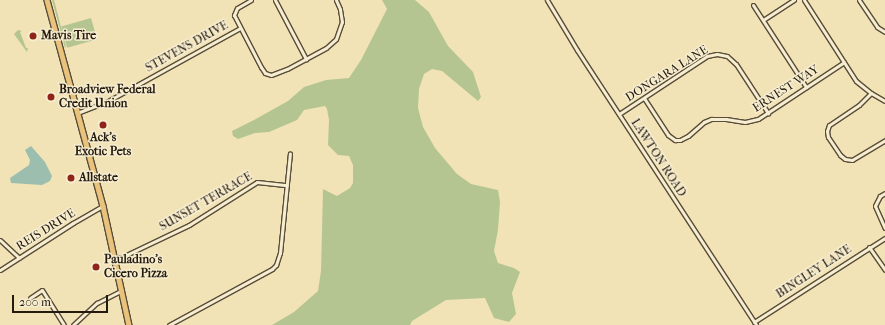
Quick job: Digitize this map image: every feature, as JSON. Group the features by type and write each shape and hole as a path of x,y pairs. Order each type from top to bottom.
{"main road":[{"path":"47,0 104,206 129,325"}],"street":[{"name":"STEVENS DRIVE","path":"251,0 237,8 234,12 240,28 261,67 267,74 277,74 332,44 342,27 342,15 336,0"},
{"path":"275,0 306,59"},
{"name":"LAWTON ROAD","path":"547,0 755,323"},
{"path":"763,20 794,0"},
{"path":"804,0 856,81 871,93 885,101"},
{"path":"859,0 878,27 885,32"},
{"path":"753,5 806,87"},
{"name":"STEVENS DRIVE","path":"77,112 108,101 240,28"},
{"name":"DONGARA LANE","path":"619,114 707,56 717,54 727,56 736,64 768,113"},
{"name":"ERNEST WAY","path":"644,98 668,135 675,140 685,138 697,127 711,119 726,119 745,122 758,119 844,62"},
{"path":"871,93 859,105 829,125 827,130 828,138 840,155 845,159 852,160 885,140"},
{"path":"169,325 272,269 276,265 280,253 290,153"},
{"name":"SUNSET TERRACE","path":"115,257 122,257 189,225 257,182 287,185"},
{"path":"885,193 880,196 875,206 885,228"},
{"name":"REIS DRIVE","path":"0,270 73,223 104,206"},
{"name":"BINGLEY LANE","path":"755,323 869,247 885,238"},
{"path":"0,240 19,258"},
{"path":"869,247 885,270"},
{"path":"30,298 42,290 64,325"},
{"path":"73,325 97,302 122,290"}],"green space":[{"path":"52,0 54,0 66,46 65,48"},
{"path":"382,0 415,0 429,12 448,46 473,72 481,97 478,101 442,71 432,69 424,74 419,89 418,108 423,127 435,148 457,174 471,184 498,190 500,202 498,230 494,251 498,263 514,268 520,272 512,293 516,314 509,322 494,318 485,298 446,300 412,321 410,325 272,325 294,312 318,291 321,271 323,189 337,196 350,188 353,183 353,165 349,156 338,155 328,145 329,120 325,106 304,110 297,120 269,132 255,133 238,139 233,136 232,131 288,101 304,87 326,80 349,78 361,60 387,9"},
{"path":"91,18 97,39 67,48 61,27"},
{"path":"18,30 22,31 20,32 26,48 28,48 27,52 14,34"}],"shaded area":[{"path":"31,146 45,162 52,176 50,181 42,185 11,183 10,178 29,165 30,160 25,150"}],"place":[{"name":"Mavis Tire","path":"33,36"},
{"name":"Broadview Federal Credit Union","path":"51,97"},
{"name":"Ack's Exotic Pets","path":"103,125"},
{"name":"Allstate","path":"71,178"},
{"name":"Pauladino's Cicero Pizza","path":"96,267"}]}
